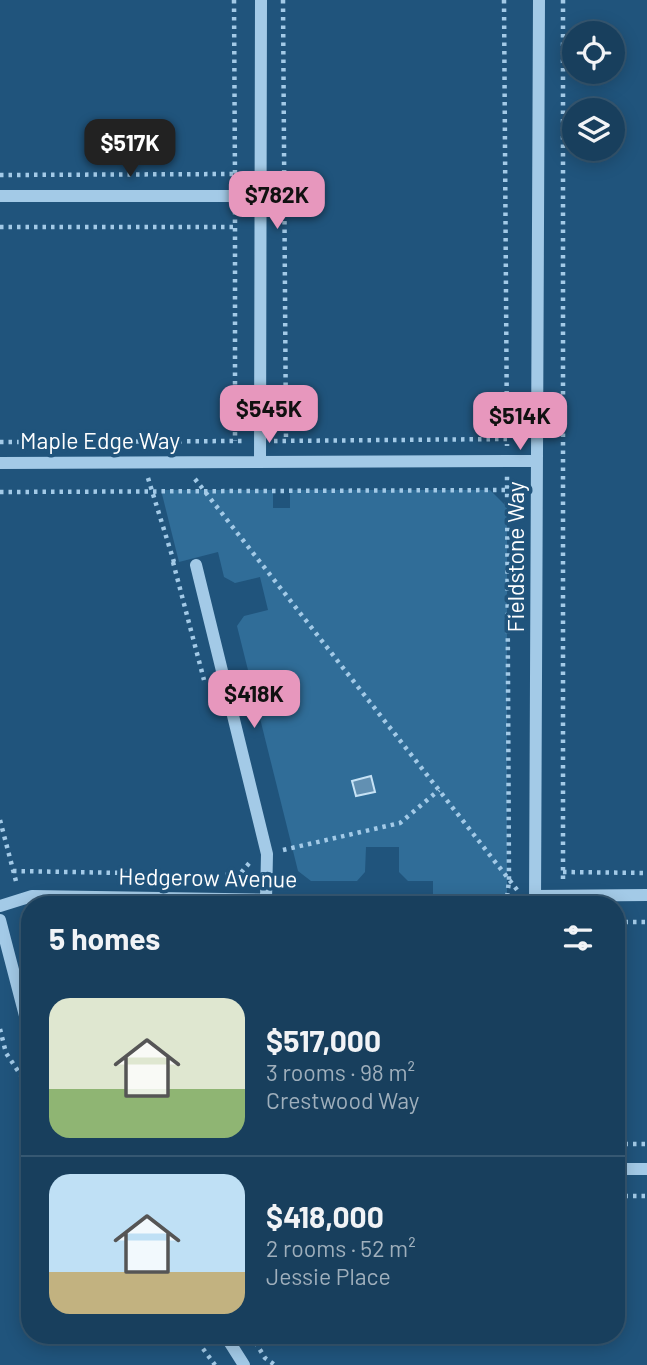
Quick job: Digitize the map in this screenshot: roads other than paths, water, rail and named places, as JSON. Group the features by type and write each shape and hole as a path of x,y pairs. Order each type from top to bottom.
{"street":[{"path":"260,462 261,0"},
{"name":"Fieldstone Way","path":"531,896 539,0"},
{"path":"0,196 260,196"},
{"name":"Maple Edge Way","path":"0,463 537,461"},
{"path":"196,565 267,854 266,896"},
{"path":"618,896 647,895"},
{"name":"Hedgerow Avenue","path":"0,906 21,900"},
{"path":"0,920 21,1000"},
{"path":"625,1169 647,1169"},
{"path":"231,1344 244,1365"}]}
